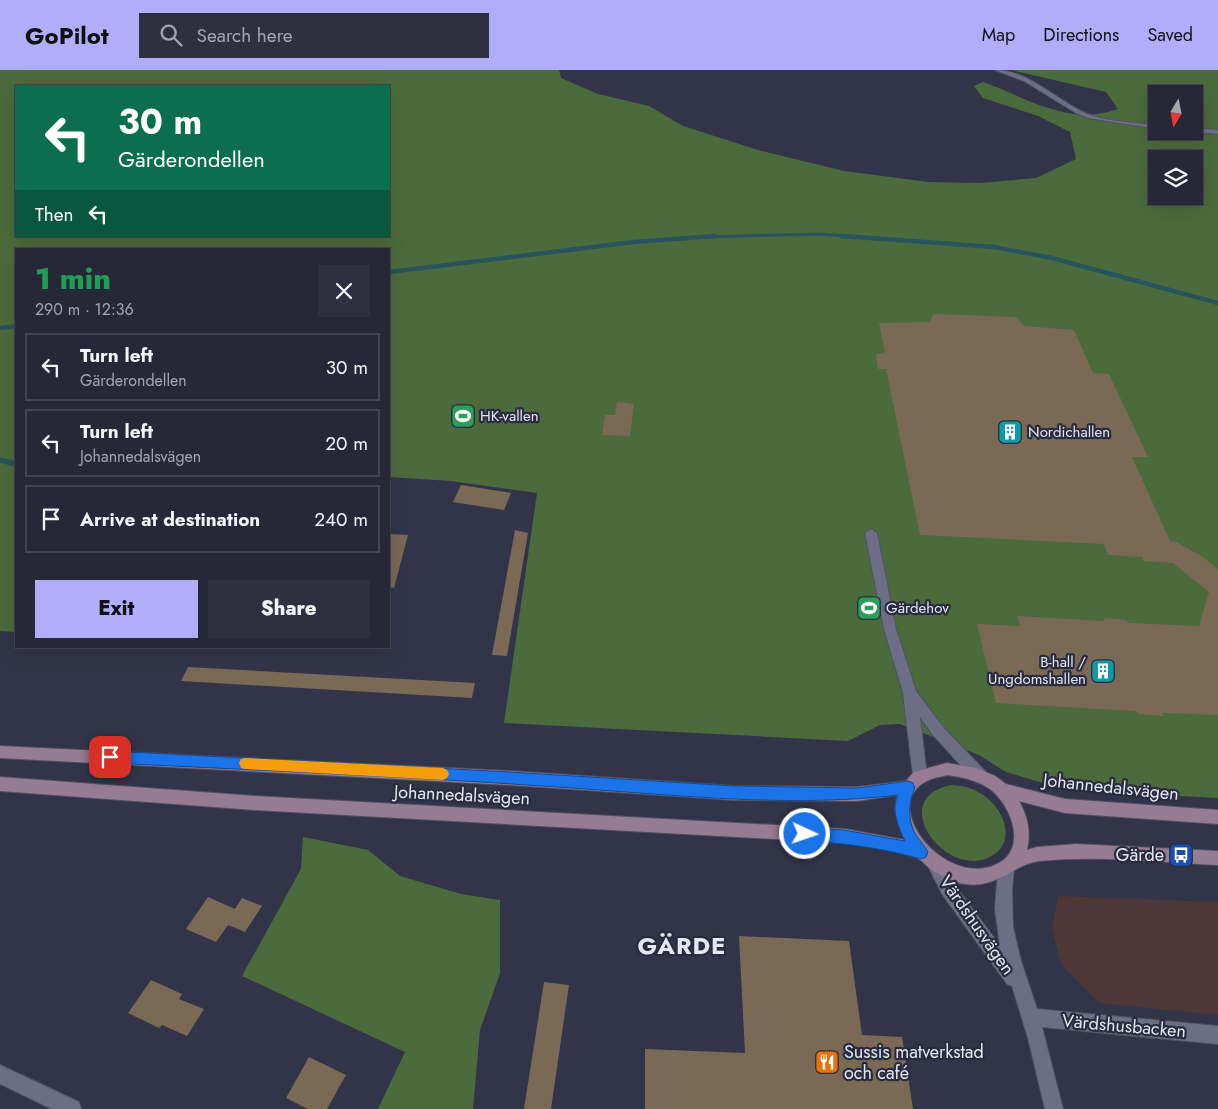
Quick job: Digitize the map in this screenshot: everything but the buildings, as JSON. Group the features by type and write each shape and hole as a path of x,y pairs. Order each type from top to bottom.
{"main road":[{"name":"Johannedalsvägen","path":"2,751 734,792 857,794 908,787"},
{"path":"1010,866 1022,846 1022,823 1018,813 1002,790 980,776 958,769 936,770 920,776 908,787 902,800 903,822 912,842 935,864 954,873 972,877 990,876 1037,854 1076,851 1218,858"},
{"name":"Johannedalsvägen","path":"0,784 77,792 844,836 889,843 921,852"},
{"name":"Johannedalsvägen","path":"1002,790 1065,806 1218,817"}],"street":[{"path":"998,70 1026,80 1078,112 1090,117 1148,126"},
{"path":"1203,131 1218,132"},
{"path":"871,533 890,628 910,693 920,776"},
{"path":"910,693 938,732 980,776"},
{"name":"Värdshusvägen","path":"935,864 948,890 1019,986"},
{"name":"Värdshusvägen","path":"1010,866 1002,895 1002,917 1007,945 1019,986 1031,1017 1054,1109"},
{"name":"Värdshusbacken","path":"1031,1017 1218,1035"},
{"path":"0,1074 72,1109"}],"shaded area":[{"path":"1058,896 1218,902 1218,1015 1099,1003 1061,964 1052,928"}],"green space":[{"name":"Gärdehov","path":"0,70 559,70 561,78 598,94 649,106 683,126 758,150 844,171 928,182 981,183 1036,178 1076,159 1070,132 1038,116 983,98 974,86 983,82 1066,113 1100,114 1118,109 1106,92 1011,70 1218,70 1218,798 1067,790 1006,772 979,755 900,724 880,725 848,741 504,723 537,493 451,481 390,477 390,248 15,248 15,632 0,631"},
{"path":"952,785 962,786 978,792 995,806 1001,815 1005,826 1003,845 996,853 985,859 968,861 952,855 938,845 928,832 922,818 924,804 933,792"},
{"path":"303,837 368,850 400,876 461,894 500,900 500,973 480,1030 473,1109 378,1109 405,1052 242,976 301,869"}],"waterway":[{"path":"703,237 819,234 859,237"},
{"path":"703,237 715,236"},
{"path":"842,236 994,247 1052,258 1218,303"},
{"path":"390,272 634,242 703,237"},
{"path":"0,328 15,326"},
{"path":"0,460 15,464"}],"slow traffic":[{"path":"245,763 443,774"}],"place":[{"name":"HK-vallen","path":"463,416"},
{"name":"Nordichallen","path":"1010,432"},
{"name":"Gärdehov","path":"869,608"},
{"name":"B-hall / Ungdomshallen","path":"1103,671"},
{"name":"Gärde","path":"1181,855"},
{"name":"Sussis matverkstad och café","path":"827,1062"}],"district":[{"name":"GÄRDE","path":"682,945"}],"route":[{"path":"110,757 734,792 857,794 908,787 902,800 903,822 912,842 921,852 889,843 844,836 805,834"}]}
